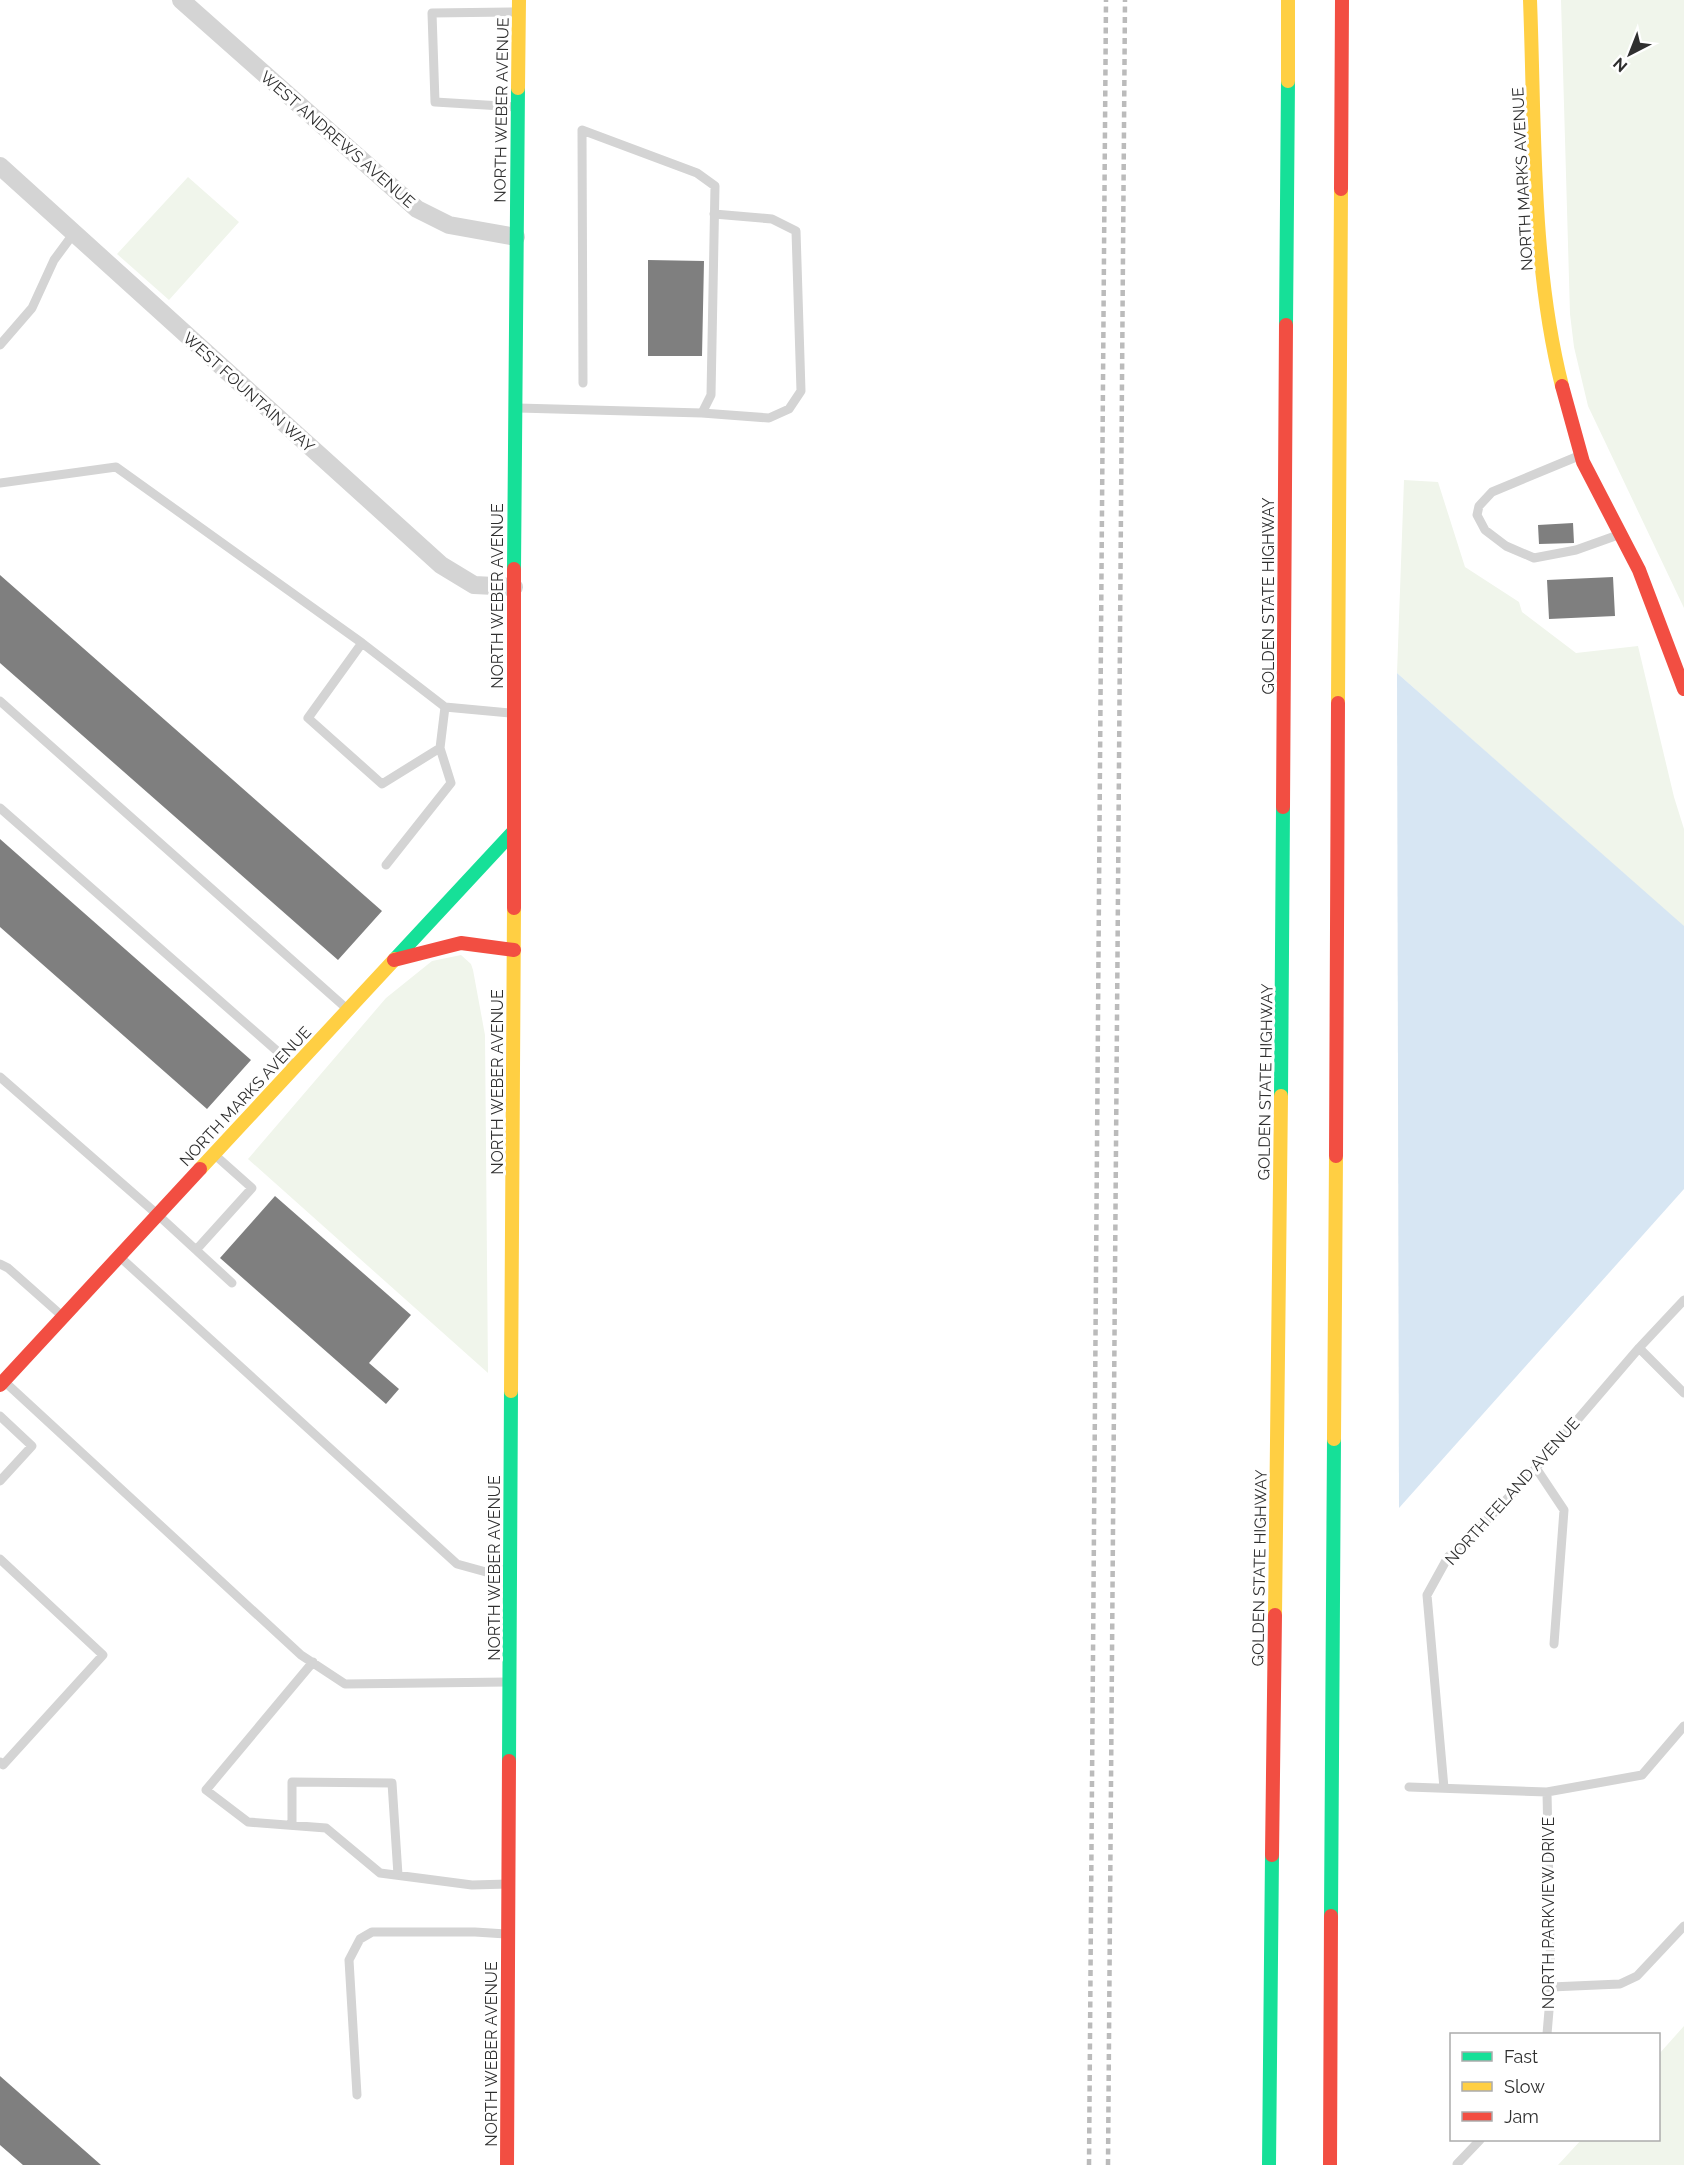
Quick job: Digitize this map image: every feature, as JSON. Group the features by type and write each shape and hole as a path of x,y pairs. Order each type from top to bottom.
{"main road":[{"name":"GOLDEN STATE HIGHWAY","path":"1269,2165 1282,983 1288,0"},
{"path":"1330,2165 1342,0"},
{"name":"NORTH MARKS AVENUE","path":"1530,0 1539,229 1544,289 1554,356 1581,455 1639,570 1684,689"},
{"name":"NORTH WEBER AVENUE","path":"507,2165 514,950 513,713 519,6"},
{"name":"NORTH MARKS AVENUE","path":"2,1383 514,831"},
{"path":"394,960 461,943 514,950"}],"street":[{"name":"WEST ANDREWS AVENUE","path":"181,0 417,209 449,225 516,237"},
{"name":"WEST FOUNTAIN WAY","path":"0,166 441,566 474,585 514,587"}],"lane":[{"path":"518,107 435,102 432,13 519,6"},
{"path":"584,383 582,130 698,173 715,186 711,395 702,413"},
{"path":"515,408 702,413 769,418 789,409 801,391 796,231 772,219 714,214"},
{"path":"0,345 32,308 54,260 74,233"},
{"path":"1581,455 1492,492 1479,506 1477,515 1485,530 1506,546 1534,558 1576,550 1620,534"},
{"path":"0,483 116,467 362,644 445,707 513,713"},
{"path":"362,644 308,718 382,784 440,748"},
{"path":"0,701 348,1010"},
{"path":"386,865 451,783 440,748 445,707"},
{"path":"0,808 295,1067"},
{"path":"0,1077 232,1283"},
{"path":"196,1250 252,1188 214,1154"},
{"path":"119,1256 457,1564 486,1572 510,1569"},
{"path":"0,1264 8,1268 63,1317"},
{"name":"NORTH FELAND AVENUE","path":"1444,1788 1427,1595 1448,1557 1536,1468 1639,1348 1684,1300"},
{"path":"1639,1348 1684,1393"},
{"path":"2,1383 301,1655 345,1684 510,1682"},
{"path":"0,1416 32,1446 0,1481"},
{"path":"1536,1468 1564,1510 1554,1644"},
{"path":"0,1559 103,1655 3,1765 0,1762"},
{"path":"313,1662 206,1790 248,1822 326,1828 380,1873 472,1885 508,1884"},
{"path":"1409,1788 1546,1792 1642,1775 1684,1726"},
{"path":"292,1825 292,1782 392,1783 398,1875"},
{"name":"NORTH PARKVIEW DRIVE","path":"1546,1792 1551,1987 1547,2033"},
{"path":"1551,1987 1620,1984 1636,1976 1684,1926"},
{"path":"357,2095 349,1960 360,1939 372,1932 508,1934"},
{"path":"1457,2164 1478,2141"}],"shaded area":[{"path":"1561,0 1684,0 1684,608 1588,406 1574,347 1570,314"},
{"path":"188,177 239,222 169,300 117,254"},
{"path":"1404,480 1438,482 1465,567 1519,602 1522,612 1576,653 1638,646 1674,797 1684,829 1684,927 1397,673"},
{"path":"461,955 471,964 473,970 485,1035 488,1373 248,1159 386,998 432,961"},
{"path":"1684,2026 1684,2165 1558,2165 1580,2141 1660,2141 1660,2053"}],"water":[{"path":"1397,673 1684,926 1684,1189 1399,1508"}],"building":[{"path":"648,260 704,261 702,356 648,356"},
{"path":"1573,523 1574,543 1539,544 1538,525"},
{"path":"0,575 382,911 338,960 0,663"},
{"path":"1613,577 1615,616 1549,619 1547,580"},
{"path":"0,839 251,1060 207,1109 0,927"},
{"path":"275,1196 411,1315 369,1363 399,1389 386,1404 220,1258"},
{"path":"0,2076 101,2165 23,2165 0,2145"}],"railway":[{"path":"1089,2165 1106,0"},
{"path":"1108,2165 1125,0"}],"traffic: fast":[{"path":"1286,325 1288,81"},
{"path":"514,569 518,88"},
{"path":"1281,1096 1283,807"},
{"path":"395,959 514,831"},
{"path":"509,1761 511,1391"},
{"path":"1331,1916 1334,1439"},
{"path":"1269,2165 1272,1855"}],"traffic: slow":[{"path":"518,88 519,0"},
{"path":"1288,0 1288,81"},
{"path":"1530,0 1536,194 1540,243 1552,340 1562,386"},
{"path":"1338,703 1341,189"},
{"path":"511,1391 514,908"},
{"path":"200,1169 395,959"},
{"path":"1275,1615 1281,1096"},
{"path":"1334,1439 1336,1156"}],"traffic: jam":[{"path":"1341,189 1342,0"},
{"path":"1283,807 1286,325"},
{"path":"1562,386 1583,462 1639,570 1684,689"},
{"path":"514,569 514,908"},
{"path":"1336,1156 1338,703"},
{"path":"394,960 461,943 514,950"},
{"path":"0,1385 200,1169"},
{"path":"1272,1855 1275,1615"},
{"path":"507,2165 509,1761"},
{"path":"1330,2165 1331,1916"}]}
